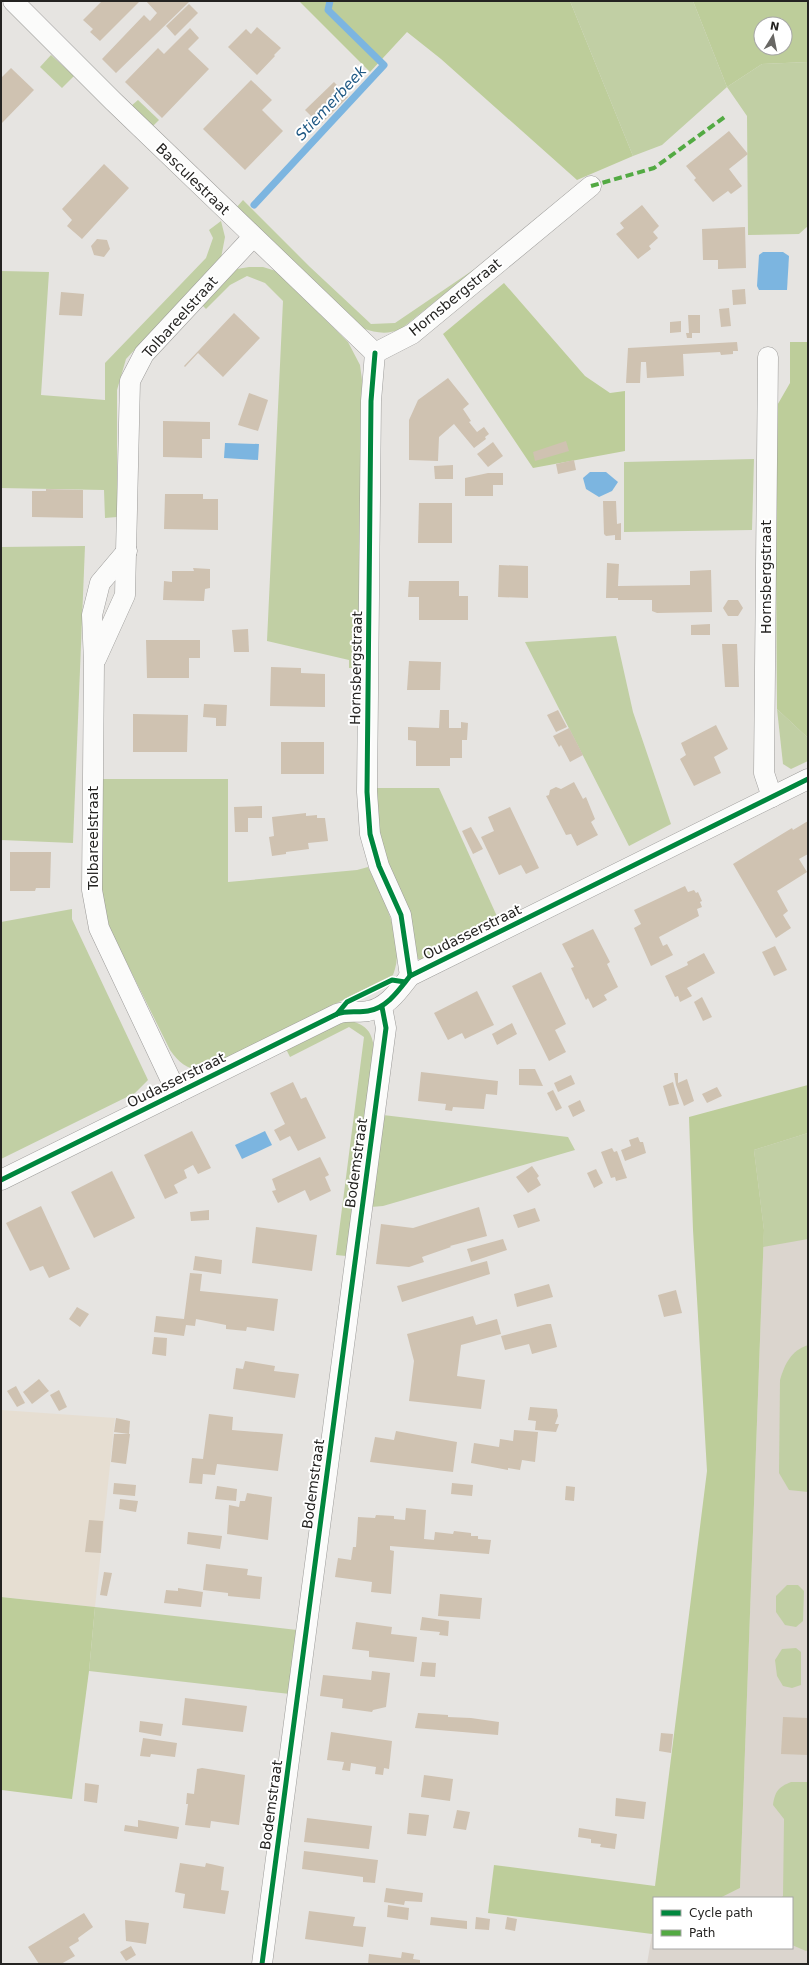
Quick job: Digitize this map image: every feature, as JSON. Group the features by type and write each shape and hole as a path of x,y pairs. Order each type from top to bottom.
{"street":[{"name":"Basculestraat","path":"13,1 113,101 375,353"},
{"name":"Hornsbergstraat","path":"410,976 401,915 379,866 370,834 367,792 371,401 375,353 412,334 591,186"},
{"name":"Tolbareelstraat","path":"94,662 125,595 130,381 144,354 253,237"},
{"name":"Hornsbergstraat","path":"768,357 764,773 772,797"},
{"name":"Tolbareelstraat","path":"127,551 100,583 92,615 94,662 92,890 99,928 177,1093"},
{"name":"Oudasserstraat","path":"1,1180 340,1013 369,1011 382,1007 410,976 808,779"},
{"name":"Bodemstraat","path":"262,1964 386,1028 382,1007"}],"shaded area":[{"path":"808,1133 808,1964 647,1964 653,1934 653,1949 793,1949 793,1897 722,1897 740,1888 764,1230 754,1150"},
{"path":"1,1410 115,1418 95,1607 1,1597"}],"green space":[{"path":"299,1 570,1 633,156 577,180 441,59 407,32 370,72"},
{"path":"570,1 693,1 727,87 662,145 633,156"},
{"path":"693,1 808,1 808,62 762,64 727,87"},
{"path":"51,55 74,76 62,88 40,67"},
{"path":"808,62 808,226 799,234 748,235 747,116 727,87 762,64"},
{"path":"138,100 159,120 152,127 131,106"},
{"path":"243,200 310,267 371,324 395,323 479,266 401,329 386,333 372,331 362,328 236,208"},
{"path":"221,221 225,237 221,258 126,359 117,390 117,517 105,518 104,490 1,488 1,271 49,272 41,395 105,400 105,363 206,258 213,238 209,230"},
{"path":"263,267 276,271 348,342 360,365 362,380 359,667 349,668 349,660 267,641 283,301 265,283 247,276 230,285 206,309 202,305 237,269"},
{"path":"504,283 585,376 610,393 625,391 625,451 533,468 443,334"},
{"path":"790,342 808,342 808,738 777,709 775,409 790,383"},
{"path":"754,459 752,530 624,532 624,462"},
{"path":"85,546 73,843 1,840 1,547"},
{"path":"616,636 633,712 671,824 629,846 525,642"},
{"path":"777,709 808,738 808,761 791,769 783,764"},
{"path":"102,779 228,779 228,882 357,870 368,867 386,906 395,934 397,962 393,975 201,1071 183,1064 170,1050 104,917 100,903"},
{"path":"377,788 439,788 500,923 424,960 418,959 378,838"},
{"path":"72,909 72,919 148,1080 135,1093 1,1159 1,922"},
{"path":"348,1020 363,1026 369,1032 374,1047 346,1256 336,1255 364,1037 349,1027 290,1057 286,1049 343,1021"},
{"path":"808,1085 808,1133 754,1150 764,1230 740,1888 722,1897 653,1897 652,1934 488,1913 494,1865 655,1886 707,1471 693,1230 689,1117"},
{"path":"383,1115 568,1137 575,1150 383,1206 371,1207"},
{"path":"808,1133 808,1239 763,1247 764,1230 754,1150"},
{"path":"808,1345 808,1492 789,1490 779,1473 780,1380 784,1368 793,1354"},
{"path":"787,1585 798,1585 804,1591 803,1621 796,1627 785,1625 776,1612 776,1596"},
{"path":"1,1597 95,1607 89,1671 72,1799 2,1790"},
{"path":"95,1607 297,1630 290,1694 89,1671"},
{"path":"796,1648 801,1652 801,1685 792,1688 783,1686 777,1676 775,1660 782,1649"},
{"path":"791,1782 808,1782 808,1950 806,1951 793,1945 793,1897 782,1897 784,1819 773,1805 778,1790"}],"water":[{"path":"763,252 783,252 789,256 787,290 759,290 757,286 759,255"},
{"path":"225,443 259,444 258,460 224,458"},
{"path":"590,472 606,472 618,482 612,491 599,497 586,489 583,478"},
{"path":"265,1131 272,1145 242,1159 235,1145"}],"building":[{"path":"102,1 140,1 100,41 90,32 93,29 83,20"},
{"path":"146,1 190,1 116,73 102,59 144,15 150,21 157,13"},
{"path":"189,4 198,13 175,36 166,26"},
{"path":"257,27 281,48 257,75 228,47 246,29 251,34"},
{"path":"190,28 199,38 188,49 209,69 162,118 125,82 158,48 164,54"},
{"path":"11,68 34,90 1,124 1,78"},
{"path":"251,80 272,100 262,110 283,131 245,170 203,129"},
{"path":"334,82 348,97 320,125 305,110"},
{"path":"729,131 748,154 729,169 742,186 731,194 728,191 713,202 694,180 696,178 686,166"},
{"path":"104,164 129,188 82,239 67,226 72,220 62,209"},
{"path":"642,205 659,226 653,232 658,238 649,246 651,249 638,259 616,234 624,228 620,223"},
{"path":"745,227 746,268 718,269 718,260 703,260 702,229"},
{"path":"97,239 107,240 110,249 104,257 94,255 91,246"},
{"path":"745,289 746,304 733,305 732,290"},
{"path":"61,292 84,294 82,316 59,315"},
{"path":"729,308 731,326 721,327 719,309"},
{"path":"234,313 260,338 223,377 198,353 185,367 184,366"},
{"path":"688,315 700,315 700,333 692,333 692,338 687,338 686,333 689,333"},
{"path":"681,321 681,332 670,333 670,322"},
{"path":"737,342 738,351 733,351 733,354 721,355 720,352 683,354 684,376 647,378 646,362 641,362 640,383 626,383 628,348"},
{"path":"448,378 469,404 463,409 471,421 469,422 477,432 484,427 489,434 485,437 486,439 474,448 454,424 439,437 438,461 409,460 409,420 418,400"},
{"path":"249,393 268,400 258,431 238,425"},
{"path":"163,421 210,422 210,439 202,439 202,458 163,457"},
{"path":"566,441 569,451 535,461 533,452"},
{"path":"493,442 503,456 488,467 477,454"},
{"path":"574,460 576,470 558,474 556,464"},
{"path":"453,465 453,479 435,479 434,466"},
{"path":"488,473 503,473 503,485 493,485 493,496 465,496 465,478"},
{"path":"46,489 83,490 83,518 32,517 32,491 46,491"},
{"path":"165,494 203,494 203,499 218,499 218,530 164,529"},
{"path":"603,501 616,501 617,524 621,523 621,540 615,540 615,535 606,536 604,534"},
{"path":"419,503 452,503 452,543 418,543"},
{"path":"607,563 619,564 618,586 690,585 690,571 711,570 712,612 657,613 652,611 652,600 618,600 618,598 606,598"},
{"path":"499,565 528,566 528,598 498,597"},
{"path":"193,568 210,569 210,588 205,589 204,601 163,600 164,581 172,582 172,571 194,571"},
{"path":"409,581 459,581 459,596 468,596 468,620 419,620 419,597 408,597"},
{"path":"728,600 738,600 743,608 738,616 728,616 723,608"},
{"path":"710,624 710,635 691,635 691,625"},
{"path":"248,629 249,652 234,652 232,630"},
{"path":"146,640 200,640 200,658 189,658 189,678 147,678"},
{"path":"722,644 737,644 739,687 725,687"},
{"path":"409,661 441,662 440,690 407,690"},
{"path":"271,667 301,668 301,673 325,674 325,707 270,706"},
{"path":"204,704 227,705 226,726 216,726 216,718 203,717"},
{"path":"440,710 449,710 449,728 461,728 461,722 468,723 467,740 462,740 462,758 450,758 450,766 416,766 416,741 408,740 408,727 439,728"},
{"path":"558,710 567,727 556,732 547,715"},
{"path":"133,714 188,715 187,752 133,752"},
{"path":"716,725 728,749 714,757 721,773 694,786 680,759 686,755 681,743"},
{"path":"569,728 583,755 570,762 561,745 559,747 553,736"},
{"path":"281,742 324,742 324,774 281,774"},
{"path":"574,782 583,799 586,797 595,819 591,822 598,835 577,846 571,834 566,835 546,796 549,795 550,790 556,787 561,789"},
{"path":"262,806 262,818 248,818 248,832 235,832 234,807"},
{"path":"510,807 539,868 526,874 521,865 499,875 481,837 494,831 488,817"},
{"path":"306,813 306,816 317,815 317,818 325,818 328,841 308,843 309,849 286,852 286,854 272,856 269,837 274,836 272,817"},
{"path":"808,821 808,854 799,859 807,872 777,891 788,911 783,915 791,928 776,938 733,864 792,828 793,830"},
{"path":"471,827 483,849 473,854 462,831"},
{"path":"10,852 51,852 50,888 36,888 35,891 10,891"},
{"path":"685,886 688,892 694,890 696,893 698,892 702,901 700,902 702,907 697,909 699,916 659,937 663,946 667,944 673,955 651,966 634,928 641,924 634,910"},
{"path":"593,929 610,962 607,964 618,987 604,995 607,1000 593,1008 588,998 586,1000 571,968 574,967 562,944"},
{"path":"775,946 787,970 774,976 762,952"},
{"path":"704,953 715,973 687,988 692,996 680,1002 678,996 675,997 665,976 688,965 687,962"},
{"path":"541,972 566,1024 555,1030 566,1052 549,1061 512,986"},
{"path":"477,991 494,1025 465,1039 462,1033 448,1040 434,1013"},
{"path":"702,997 712,1017 703,1021 694,1002"},
{"path":"512,1023 517,1034 497,1045 492,1034"},
{"path":"519,1069 535,1069 543,1086 519,1085"},
{"path":"421,1072 498,1081 497,1095 486,1094 484,1109 453,1107 452,1111 445,1110 446,1104 418,1101"},
{"path":"674,1073 678,1073 678,1083 687,1079 694,1101 684,1106 676,1085"},
{"path":"571,1075 575,1084 558,1092 554,1083"},
{"path":"293,1082 301,1099 306,1097 326,1138 298,1151 290,1136 280,1141 274,1130 285,1124 270,1093"},
{"path":"673,1082 679,1104 669,1106 663,1086"},
{"path":"717,1087 722,1096 707,1103 702,1094"},
{"path":"553,1090 562,1108 556,1111 547,1093"},
{"path":"580,1100 585,1111 573,1117 568,1106"},
{"path":"192,1131 211,1168 198,1174 193,1165 184,1170 187,1178 174,1185 178,1193 165,1199 144,1155"},
{"path":"638,1137 640,1142 643,1142 646,1153 625,1161 621,1150 631,1146 629,1140"},
{"path":"612,1148 614,1152 617,1151 627,1178 616,1181 615,1177 611,1178 601,1152"},
{"path":"320,1157 329,1175 325,1177 331,1191 310,1201 305,1190 278,1203 272,1191 276,1190 272,1179"},
{"path":"532,1166 539,1176 537,1178 541,1185 528,1193 516,1177"},
{"path":"596,1169 603,1183 594,1188 587,1173"},
{"path":"112,1171 135,1218 94,1238 71,1192"},
{"path":"41,1206 70,1269 49,1278 43,1266 30,1271 6,1223"},
{"path":"479,1207 487,1236 450,1246 451,1247 422,1257 424,1262 409,1267 376,1264 381,1224 413,1228"},
{"path":"535,1208 540,1221 518,1228 513,1215"},
{"path":"209,1210 209,1220 191,1221 190,1212"},
{"path":"256,1227 317,1235 312,1271 252,1263"},
{"path":"503,1239 507,1250 471,1262 467,1249"},
{"path":"195,1256 222,1260 221,1274 193,1270"},
{"path":"487,1261 490,1274 402,1302 397,1286"},
{"path":"190,1273 202,1274 200,1291 278,1299 274,1331 247,1327 246,1331 226,1329 226,1325 196,1319 195,1326 186,1325 184,1336 154,1332 156,1316 184,1319"},
{"path":"549,1284 553,1297 517,1307 514,1294"},
{"path":"676,1290 682,1313 664,1317 658,1295"},
{"path":"77,1307 89,1314 80,1327 69,1319"},
{"path":"473,1316 476,1325 497,1319 501,1334 461,1345 457,1376 485,1380 481,1409 409,1401 414,1361 407,1334"},
{"path":"551,1324 557,1347 532,1354 529,1344 505,1350 501,1336"},
{"path":"154,1337 167,1338 166,1356 152,1354"},
{"path":"245,1361 275,1366 274,1371 299,1374 295,1398 233,1389 236,1368 243,1369"},
{"path":"39,1379 49,1391 32,1404 23,1392"},
{"path":"16,1386 25,1403 17,1407 7,1391"},
{"path":"59,1390 67,1407 59,1411 50,1395"},
{"path":"530,1407 557,1409 558,1416 555,1424 559,1424 556,1432 535,1430 536,1421 528,1420"},
{"path":"209,1414 233,1417 232,1430 283,1434 278,1471 217,1464 215,1475 203,1474 202,1484 189,1483 192,1458 203,1459"},
{"path":"116,1418 130,1421 129,1434 114,1432"},
{"path":"514,1430 538,1432 535,1462 522,1460 520,1470 508,1468 508,1470 471,1463 474,1443 499,1447 500,1439 513,1441"},
{"path":"396,1431 457,1442 453,1472 370,1462 375,1437 394,1440"},
{"path":"114,1434 130,1434 126,1464 111,1462"},
{"path":"114,1483 136,1485 135,1496 113,1494"},
{"path":"452,1483 473,1485 472,1496 451,1494"},
{"path":"217,1486 237,1489 236,1501 215,1499"},
{"path":"566,1486 575,1487 574,1501 565,1500"},
{"path":"247,1493 272,1497 268,1540 227,1534 229,1505 239,1507 240,1501 245,1501"},
{"path":"120,1499 138,1501 136,1512 119,1509"},
{"path":"406,1508 426,1510 424,1539 434,1540 435,1532 453,1534 454,1531 471,1533 471,1536 478,1536 478,1539 491,1540 489,1554 390,1546 390,1550 394,1551 391,1594 371,1592 372,1582 335,1577 338,1558 351,1560 353,1547 356,1547 358,1517 375,1518 376,1515 394,1516 394,1519 405,1520"},
{"path":"89,1520 103,1521 101,1553 85,1552"},
{"path":"188,1532 222,1536 220,1549 187,1544"},
{"path":"206,1564 248,1569 247,1575 262,1577 260,1599 228,1596 228,1593 203,1590"},
{"path":"104,1572 112,1573 107,1596 100,1595"},
{"path":"178,1588 203,1592 201,1607 164,1603 166,1590 178,1591"},
{"path":"440,1594 482,1598 480,1619 438,1616"},
{"path":"422,1617 449,1621 448,1636 439,1635 440,1632 420,1630"},
{"path":"356,1622 392,1627 391,1634 417,1637 414,1662 369,1657 369,1651 352,1649"},
{"path":"422,1662 436,1663 435,1677 420,1676"},
{"path":"372,1671 390,1673 386,1707 373,1710 372,1712 342,1708 343,1699 320,1696 323,1675 371,1680"},
{"path":"185,1698 247,1706 243,1732 182,1725"},
{"path":"418,1713 448,1715 448,1717 471,1718 499,1722 498,1735 415,1728"},
{"path":"783,1717 808,1718 808,1755 781,1754"},
{"path":"140,1721 163,1724 161,1736 139,1732"},
{"path":"331,1732 392,1741 389,1769 384,1768 383,1775 375,1774 376,1767 351,1763 350,1771 342,1770 344,1762 327,1760"},
{"path":"661,1733 673,1734 671,1753 659,1751"},
{"path":"143,1738 177,1743 175,1757 151,1754 150,1757 140,1756"},
{"path":"202,1768 245,1775 239,1825 211,1821 210,1828 185,1825 188,1804 186,1804 187,1793 194,1794 197,1769"},
{"path":"424,1775 453,1779 450,1801 421,1797"},
{"path":"85,1783 99,1785 97,1803 84,1801"},
{"path":"616,1798 646,1802 644,1819 615,1816"},
{"path":"457,1810 470,1812 466,1830 453,1828"},
{"path":"409,1813 429,1815 426,1836 407,1834"},
{"path":"307,1818 372,1826 369,1849 304,1842"},
{"path":"138,1820 179,1827 177,1839 124,1831 125,1825 138,1827"},
{"path":"579,1828 617,1834 615,1849 600,1847 601,1844 591,1843 591,1839 578,1837"},
{"path":"304,1851 378,1860 375,1883 363,1882 363,1877 302,1869"},
{"path":"180,1863 205,1867 206,1863 224,1867 221,1890 229,1891 225,1914 183,1908 185,1894 175,1892"},
{"path":"386,1888 423,1893 422,1902 405,1901 404,1905 384,1902"},
{"path":"388,1905 409,1908 408,1920 387,1917"},
{"path":"309,1911 355,1917 353,1926 366,1927 363,1947 305,1939"},
{"path":"84,1913 93,1927 78,1938 79,1941 69,1947 75,1956 61,1964 39,1964 28,1947"},
{"path":"431,1917 467,1921 467,1929 430,1925"},
{"path":"476,1917 490,1919 489,1930 475,1929"},
{"path":"507,1917 517,1919 515,1931 505,1929"},
{"path":"125,1920 149,1923 146,1944 126,1941"},
{"path":"131,1946 136,1955 126,1961 120,1952"},
{"path":"402,1952 414,1954 413,1959 420,1960 420,1964 368,1964 369,1954 401,1958"}],"waterway":[{"name":"Stiemerbeek","path":"254,205 384,65 328,10 330,1"}],"marked path":[{"path":"591,186 654,168 726,116"}],"cycle path":[{"path":"375,353 371,401 367,792 370,834 379,866 401,915 410,976"},
{"path":"1,1180 337,1014 375,1009 392,998 410,976 808,779"},
{"path":"337,1014 347,1002 392,980 405,982"},
{"path":"262,1964 386,1028 382,1007"}]}
